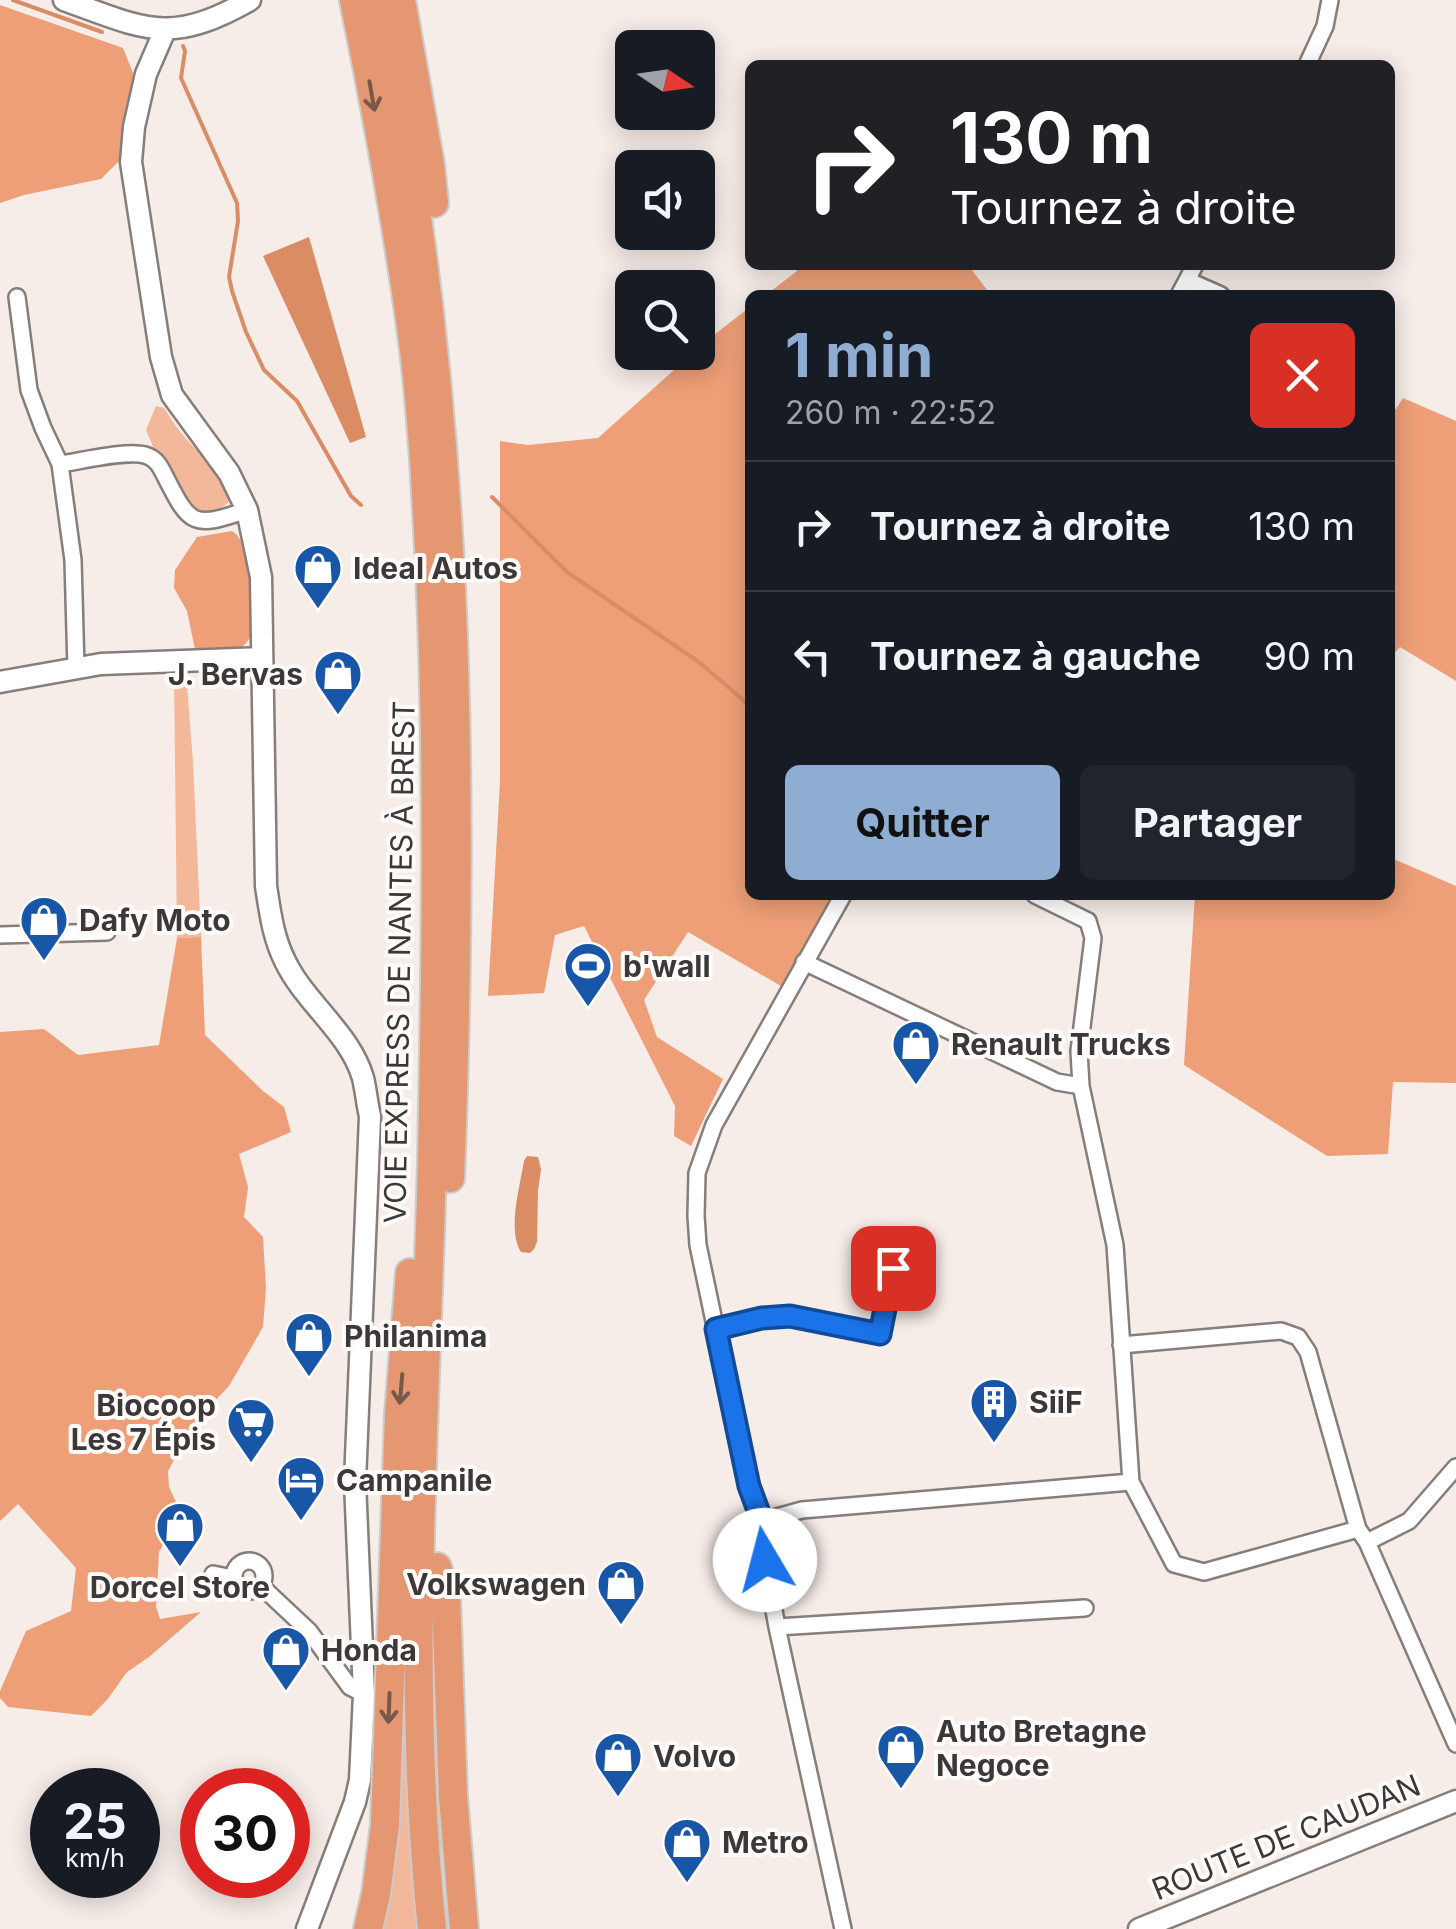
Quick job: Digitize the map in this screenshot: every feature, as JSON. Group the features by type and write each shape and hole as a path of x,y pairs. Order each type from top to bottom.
{"highway":[{"name":"VOIE EXPRESS DE NANTES À BREST","path":"354,0 412,327 433,638 436,759 432,1161 418,1622 423,1812 432,1929"},
{"name":"VOIE EXPRESS DE NANTES À BREST","path":"379,0 407,144 442,422 455,699 451,1160 436,1567 439,1774 451,1929"},
{"path":"401,0 438,235 450,388 442,422"},
{"path":"368,1929 385,1824 398,1415 426,1045 434,1013"},
{"path":"436,1567 446,1597 453,1796 464,1929"}],"street":[{"path":"64,0 136,26 165,30 191,27 250,0"},
{"path":"1309,60 1325,26 1330,0"},
{"path":"165,30 146,74 131,162 161,356 172,394 229,473 248,510 261,577 266,886 272,928 286,963 346,1046 362,1075 370,1116 354,1482 364,1694 360,1780 307,1929"},
{"path":"17,297 29,390 60,464 73,560 76,669"},
{"path":"60,464 134,453 148,456 160,464 184,512 194,520 248,510"},
{"path":"0,682 101,664 261,658"},
{"path":"840,900 714,1124 697,1173 696,1216 698,1245 749,1486 762,1521 777,1626 843,1929"},
{"path":"1045,900 1088,922 1093,938 1079,1052 1081,1086 1115,1245 1131,1482 1174,1564 1204,1572 1362,1536 1409,1521 1456,1467"},
{"path":"0,936 107,932"},
{"path":"804,962 1056,1082 1081,1086"},
{"path":"716,1329 790,1316 880,1334 893,1268 922,1274"},
{"path":"1121,1345 1281,1331 1298,1337 1308,1352 1362,1536 1456,1744"},
{"path":"762,1521 802,1510 1131,1482"},
{"path":"254,1562 264,1572 257,1590 247,1592 238,1587 234,1578 240,1564 254,1562"},
{"path":"213,1574 234,1578"},
{"path":"260,1586 310,1631 350,1687 364,1694"},
{"path":"777,1626 1085,1608"},
{"name":"ROUTE DE CAUDAN","path":"1139,1929 1456,1801"}],"shaded area":[{"path":"0,5 123,48 135,78 122,158 101,179 0,203"},
{"path":"309,237 366,437 350,443 263,256"},
{"path":"972,270 987,290 772,290 797,271"},
{"path":"745,311 745,900 829,900 781,986 688,932 644,1000 657,1037 723,1079 691,1146 674,1136 675,1106 584,926 555,935 544,993 488,996 500,781 500,441 528,445 598,438 674,370 715,370 715,334"},
{"path":"1403,398 1456,421 1456,681 1400,647 1395,652 1395,410"},
{"path":"156,406 164,408 225,482 230,501 221,508 207,513 192,509 146,430"},
{"path":"232,531 246,552 255,588 250,638 237,649 196,654 187,611 174,588 175,570 197,537"},
{"path":"174,671 186,671 201,937 177,938"},
{"path":"1395,861 1456,886 1456,1083 1393,1082 1388,1154 1327,1156 1184,1065 1195,900 1395,900"},
{"path":"201,937 205,1035 284,1107 291,1132 239,1154 248,1187 244,1217 263,1237 263,1327 229,1386 195,1422 168,1471 169,1487 181,1513 159,1552 156,1607 160,1619 201,1612 127,1672 91,1716 8,1707 0,1698 0,1691 26,1631 71,1611 76,1568 18,1504 0,1521 0,1032 44,1029 78,1055 159,1045 177,938"},
{"path":"527,1156 538,1157 541,1169 537,1242 530,1253 521,1252 515,1232"},
{"path":"405,1599 422,1929 376,1929"}],"waterway":[{"path":"13,0 102,32"},
{"path":"183,46 181,78 237,203 229,277 246,332 264,370 297,401 351,496 361,505"},
{"path":"492,497 567,572 699,662 745,702"}],"place":[{"name":"Ideal Autos","path":"318,610"},
{"name":"J. Bervas","path":"338,716"},
{"name":"Dafy Moto","path":"44,962"},
{"name":"b'wall","path":"588,1008"},
{"name":"Renault Trucks","path":"916,1086"},
{"name":"Philanima","path":"309,1378"},
{"name":"SiiF","path":"994,1444"},
{"name":"Biocoop Les 7 Épis","path":"251,1464"},
{"name":"Campanile","path":"301,1522"},
{"name":"Dorcel Store","path":"180,1568"},
{"name":"Volkswagen","path":"621,1626"},
{"name":"Honda","path":"286,1692"},
{"name":"Auto Bretagne Negoce","path":"901,1790"},
{"name":"Volvo","path":"618,1798"},
{"name":"Metro","path":"687,1884"}],"route":[{"path":"765,1560 762,1521 749,1486 716,1329 790,1316 880,1334 893,1268"}]}
